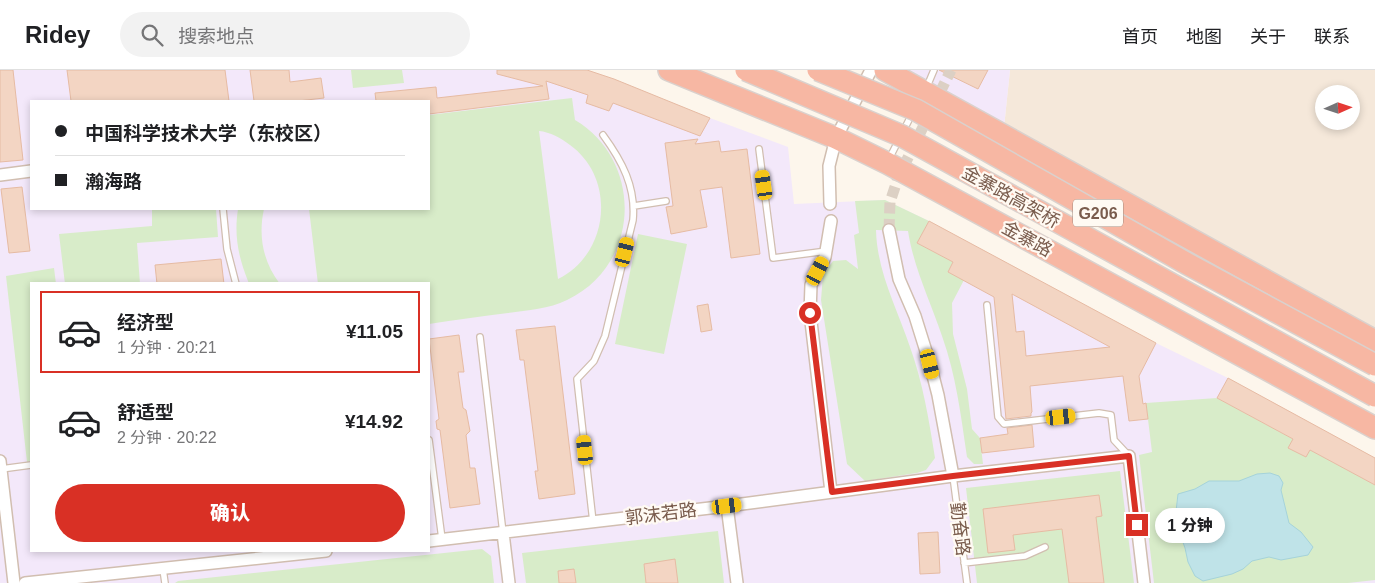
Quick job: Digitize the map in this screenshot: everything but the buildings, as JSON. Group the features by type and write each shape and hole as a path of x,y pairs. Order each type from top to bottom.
{"highway":[{"name":"金寨路","path":"669,70 836,138 887,162 1375,428"},
{"name":"金寨路高架桥","path":"746,70 902,136 1375,396"},
{"name":"金寨路高架桥","path":"818,70 916,110 1184,262 1375,365"},
{"path":"885,70 1003,137 1375,341"}],"street":[{"path":"830,204 829,166 836,138 871,70"},
{"path":"0,175 30,171"},
{"path":"832,220 827,251 811,285 810,313 832,492"},
{"path":"890,230 899,279 915,316 938,395 953,476"},
{"path":"1129,456 1144,583"},
{"name":"郭沫若路","path":"430,541 1129,456"},
{"path":"0,465 14,583"},
{"path":"727,506 737,583"},
{"path":"503,533 509,583"},
{"path":"25,583 114,578 163,569 306,552"}],"lane":[{"path":"887,162 934,70"},
{"path":"593,522 578,379 594,361 605,336 633,220 634,206 628,179 618,156 603,135"},
{"path":"759,149 773,258 827,251"},
{"path":"634,206 666,201"},
{"path":"223,210 227,249 235,282"},
{"path":"987,305 998,416 1004,424 1099,413 1111,415 1114,440 1129,456"},
{"path":"480,337 503,533"},
{"path":"430,448 442,539"},
{"path":"0,465 30,464"},
{"name":"勤奋路","path":"953,476 966,583"},
{"path":"964,563 1025,556 1045,547"},
{"path":"163,569 165,583"}],"shaded area":[{"path":"0,70 587,70 614,79 788,147 794,204 885,200 929,221 1156,343 1228,378 1375,458 1375,583 0,583"},
{"path":"891,70 1010,70 1003,137"},
{"path":"1010,70 1375,70 1375,341 1003,137"}],"green space":[{"path":"351,70 402,70 404,83 353,88"},
{"path":"572,98 575,120 598,138 613,160 622,186 625,212 620,238 609,263 591,284 560,303 531,310 430,324 430,282 318,282 309,210 430,210 430,115","holes":["539,131 551,134 570,145 585,159 595,177 600,196 601,215 597,235 588,252 575,267 558,279"]},
{"path":"885,200 929,221 917,243 953,262 948,272 964,280 952,303 953,334 967,389 972,429 980,438 983,464 974,464 967,457 958,396 951,366 918,271 908,231 876,230 877,245 884,275 919,374 935,458 926,470 917,473 865,481 847,464 821,300 823,275 833,261 846,260 858,269 854,235 859,233 855,201"},
{"path":"152,210 216,210 218,237 137,243 140,282 65,282 59,234 152,226"},
{"path":"238,210 264,210 262,219 263,248 269,267 278,282 248,282 242,263 236,228"},
{"path":"638,234 687,244 664,354 615,344"},
{"path":"54,268 56,282 30,282 30,461 27,462 6,276"},
{"path":"1217,398 1293,439 1289,448 1306,457 1310,450 1375,485 1375,580 1348,583 1154,583 1139,455 1152,452 1146,403"},
{"path":"1120,471 1134,583 977,583 966,488"},
{"path":"718,531 724,583 526,583 522,553"},
{"path":"482,549 491,556 494,583 175,583 178,581"}],"water":[{"path":"1270,473 1279,476 1283,483 1281,490 1289,523 1301,532 1313,547 1308,555 1281,560 1269,557 1252,561 1243,569 1232,574 1203,581 1195,576 1188,562 1175,520 1178,494 1195,489 1209,481 1239,481 1257,474"}],"tunnel":[{"path":"889,230 890,202 898,178 951,70"}],"route":[{"path":"810,313 832,492 1129,456 1137,525"}]}
